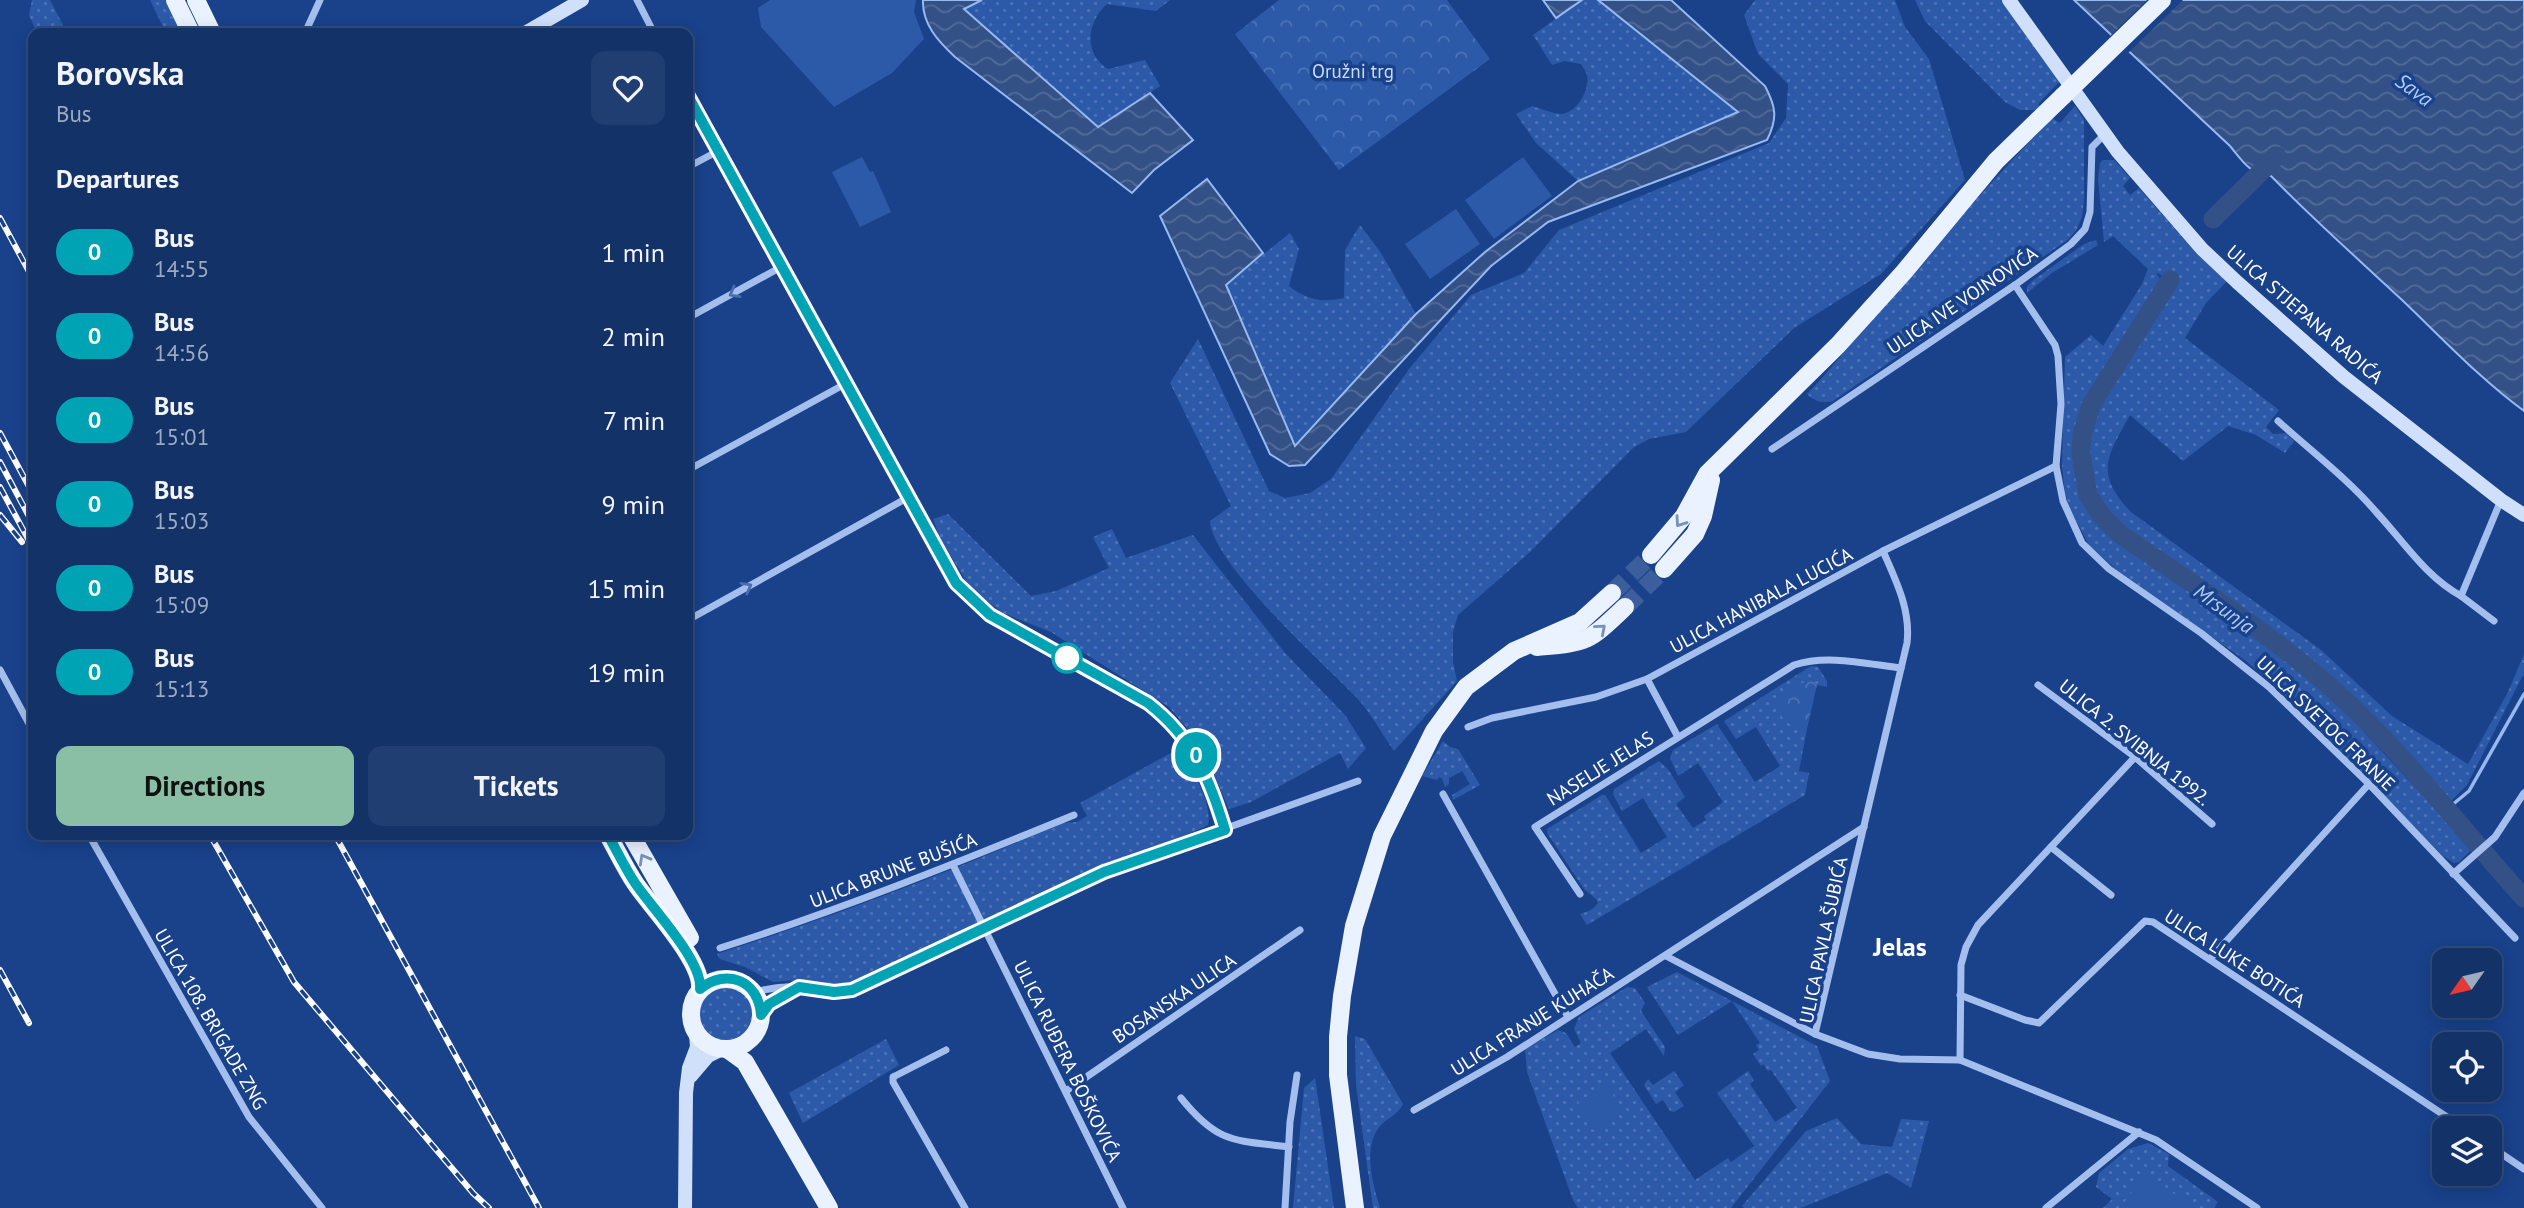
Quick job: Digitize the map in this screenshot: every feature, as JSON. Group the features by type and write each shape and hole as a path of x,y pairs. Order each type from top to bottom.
{"main road":[{"path":"175,0 189,28"},
{"path":"196,0 210,28"},
{"path":"534,28 582,0"},
{"path":"553,18 595,0"},
{"name":"ULICA STJEPANA RADIĆA","path":"2009,0 2104,135 2172,215 2237,282 2344,377 2501,500 2524,514"},
{"path":"1651,555 1679,524 1704,478 1838,345 1904,272 1996,161 2162,0"},
{"path":"1664,569 1695,534 1703,516 1711,480 1721,461"},
{"path":"1355,1208 1338,1075 1338,1037 1346,965 1370,871 1400,795 1445,714 1475,678 1520,649 1580,622 1612,593"},
{"path":"1520,649 1584,641 1597,633 1625,607"},
{"path":"611,840 634,882 693,963 700,979 700,989"},
{"path":"634,840 707,966 722,978"},
{"path":"685,1208 685,1105 689,1068 697,1048 690,1010 700,989 714,980 733,979 752,990 761,1006 757,1031 745,1044 725,1049 704,1059 688,1080"},
{"path":"696,1034 712,1046 725,1049 745,1062 790,1144 812,1176"},
{"path":"752,1038 754,1057 829,1208"}],"street":[{"path":"307,28 320,0"},
{"path":"635,0 651,28"},
{"path":"693,105 956,583 990,615 1148,703 1178,729 1196,755 1225,830"},
{"name":"ULICA IVE VOJNOVIĆA","path":"1772,449 2015,285 2071,244 2085,229 2090,212 2092,147 2104,135"},
{"path":"693,164 718,150"},
{"path":"693,315 781,267"},
{"name":"ULICA SVETOG FRANJE","path":"2015,285 2055,345 2058,356 2061,404 2056,466 2063,501 2082,543 2109,569 2236,659 2315,729 2515,938"},
{"path":"693,467 845,384"},
{"path":"2278,421 2343,478 2440,585 2461,596 2494,621"},
{"name":"ULICA HANIBALA LUCIĆA","path":"1468,727 1492,718 1596,697 1647,678 1883,551 2056,466"},
{"path":"693,617 907,498"},
{"path":"2461,596 2501,500"},
{"name":"ULICA PAVLA ŠUBIĆA","path":"1883,551 1905,604 1909,627 1815,1034 1868,1054 1900,1059 1960,1060 2138,1132 2174,1151 2257,1208"},
{"name":"NASELJE JELAS","path":"1580,894 1535,827 1794,665 1808,660 1901,668"},
{"path":"0,670 28,722"},
{"name":"NASELJE JELAS","path":"1647,678 1678,737"},
{"name":"ULICA 2. SVIBNJA 1992.","path":"2038,685 2135,757 2212,824"},
{"path":"1960,1060 1961,965 1966,947 1978,925 2135,757"},
{"path":"752,990 799,987 834,992 852,990 1104,872 1358,781"},
{"path":"2210,959 2369,785"},
{"path":"2453,874 2495,837 2524,793"},
{"path":"1443,794 1568,1017"},
{"name":"ULICA BRUNE BUŠIĆA","path":"720,948 810,919 953,865 1074,815"},
{"name":"ULICA FRANJE KUHAČA","path":"1414,1110 1507,1057 1864,827"},
{"name":"ULICA 108. BRIGADE ZNG","path":"92,840 249,1117 322,1208"},
{"path":"2051,847 2112,895"},
{"name":"ULICA RUĐERA BOŠKOVIĆA","path":"953,865 1123,1208"},
{"name":"ULICA LUKE BOTIĆA","path":"1961,995 2039,1023 2144,921 2153,922 2446,1116"},
{"name":"BOSANSKA ULICA","path":"1066,1091 1300,930"},
{"path":"1666,956 1815,1034"},
{"path":"761,1015 769,1004 799,987"},
{"path":"946,1050 893,1077 893,1082 965,1208"},
{"path":"1286,1208 1290,1122 1297,1075"},
{"path":"1181,1098 1202,1123 1224,1137 1289,1147"},
{"path":"2046,1208 2138,1132"},
{"path":"2502,1154 2524,1169"}],"green space":[{"path":"32,0 50,0 64,28 35,28 29,15"},
{"path":"150,0 166,0 180,28 164,28"},
{"path":"770,0 916,0 914,12 924,39 892,73 834,107 761,27 758,8"},
{"path":"982,0 1170,0 1156,11 1107,4 1095,19 1092,28 1091,46 1100,63 1108,69 1145,60 1160,86 1098,127 964,9"},
{"name":"Oružni trg","path":"1279,0 1447,0 1490,59 1339,170 1235,34"},
{"path":"1582,0 1598,0 1738,112 1578,181 1536,143 1516,114 1532,106 1560,114 1566,113 1581,100 1587,74 1581,64 1564,61 1552,65 1533,35"},
{"path":"1755,0 1895,0 1905,27 1929,59 1965,180 1881,274 1794,328 1686,432 1649,439 1633,448 1531,551 1458,615 1453,632 1453,662 1457,681 1394,751 1357,698 1272,613 1249,587 1216,540 1210,521 1231,506 1170,383 1198,339 1269,491 1285,498 1310,493 1331,479 1409,369 1471,295 1524,273 1559,230 1769,143 1786,118 1788,84 1758,54 1744,15"},
{"path":"1915,0 2004,0 2061,80 2038,104 2040,106 2036,110 2020,110 2005,102 1925,21"},
{"path":"2075,106 2084,120 2084,200 2082,217 2069,239 1833,401 1819,401 1807,394 1960,218 2052,118 2060,123"},
{"path":"862,157 870,172 873,171 891,212 860,227 832,172"},
{"path":"1523,157 1552,196 1494,239 1465,200"},
{"path":"2103,160 2114,160 2130,178 2123,186 2130,195 2139,188 2196,253 2227,281 2206,303 2185,338 2279,410 2266,427 2273,434 2286,433 2294,441 2285,453 2256,435 2228,426 2183,461 2130,415 2110,454 2108,475 2112,487 2131,512 2321,650 2392,716 2468,764 2508,692 2524,654 2524,673 2467,785 2449,803 2342,688 2297,650 2130,532 2100,503 2089,476 2088,447 2095,418 2107,388 2124,360 2177,285 2156,272 2161,281 2088,394 2079,419 2074,461 2084,502 2110,536 2305,674 2354,721 2472,849 2459,862 2454,863 2442,855 2298,707 2246,661 2118,571 2089,545 2070,509 2062,466 2065,357 2091,335 2103,346 2142,284 2148,269 2113,236 2104,242 2098,179 2100,163"},
{"path":"1456,209 1480,244 1430,279 1405,244"},
{"path":"1360,225 1381,253 1416,314 1295,446 1225,285 1290,233 1299,249 1289,286 1315,299 1344,298 1345,250"},
{"path":"2096,240 2098,245 2052,273 2027,293 2027,287 2032,281 2084,244"},
{"path":"948,514 1031,596 1056,591 1109,568 1093,537 1112,529 1126,558 1193,535 1285,653 1345,715 1366,748 1348,769 1340,753 1251,802 1229,809 1208,761 1190,732 1169,707 1051,632 1003,613 971,589 940,538 933,519"},
{"path":"1811,666 1818,667 1827,681 1827,687 1817,685 1811,678 1785,721 1807,729 1799,771 1809,773 1805,795 1587,925 1580,914 1598,903 1584,889 1547,829 1605,795 1641,853 1667,837 1643,798 1622,811 1613,794 1614,789 1659,761 1668,769 1685,797 1676,804 1693,828 1706,820 1704,816 1723,802 1698,763 1678,776 1670,758 1673,750 1717,724 1755,782 1780,766 1756,727 1736,739 1724,721"},
{"path":"1811,678 1817,685 1807,729 1785,722 1772,701"},
{"path":"1443,741 1458,749 1480,785 1453,800 1452,795 1470,784 1462,771 1449,778 1449,784 1445,787 1442,778 1437,780 1422,776"},
{"path":"1180,748 1204,797 1209,817 1208,825 1072,881 857,982 841,985 800,980 773,982 745,967 720,959 717,954 892,893 1063,823 1077,822 1087,816 1080,803"},
{"path":"1677,972 1732,1001 1678,1035 1647,987"},
{"path":"726,986 737,988 746,994 752,1003 752,1025 746,1034 737,1040 726,1042 715,1040 706,1034 700,1025 698,1014 700,1003 706,994 715,988"},
{"path":"1627,987 1635,988 1645,1003 1641,1011 1665,1047 1664,1056 1646,1029 1610,1053 1695,1180 1728,1158 1731,1162 1754,1146 1717,1093 1748,1071 1754,1080 1750,1084 1775,1122 1797,1108 1771,1070 1768,1071 1763,1064 1761,1066 1753,1054 1759,1050 1756,1045 1760,1043 1732,1001 1817,1046 1830,1081 1731,1208 1578,1208 1527,1072 1525,1049 1558,1030 1566,1033 1575,1047 1581,1043 1574,1029 1579,1017"},
{"path":"1355,1036 1365,1039 1403,1104 1399,1111 1380,1126 1371,1145 1371,1166 1380,1208 1373,1208 1356,1085"},
{"path":"886,1039 899,1065 803,1123 789,1093"},
{"path":"1674,1071 1684,1085 1675,1092 1684,1106 1674,1112 1670,1111 1663,1100 1656,1104 1644,1085 1648,1079 1653,1085"},
{"path":"1315,1078 1334,1208 1293,1208 1304,1088"},
{"path":"1608,1085 1623,1113 1593,1130 1578,1102"},
{"path":"1837,1118 1861,1144 1892,1147 1901,1119 1929,1121 1911,1188 1887,1173 1801,1208 1742,1206 1806,1131"},
{"path":"2148,1143 2169,1154 2168,1166 2218,1202 2214,1208 2103,1208 2112,1199 2096,1187 2099,1173 2128,1149"},
{"path":"2146,1173 2193,1208 2120,1208"}],"water":[{"path":"923,0 982,0 964,9 1098,127 1150,93 1193,140 1154,170 1132,193 955,57 928,24"},
{"path":"1543,0 1582,0 1556,18"},
{"path":"1598,0 1671,0 1765,86 1772,100 1774,113 1767,140 1548,222 1491,266 1305,465 1289,466 1270,454 1160,216 1207,179 1263,253 1226,285 1295,446 1416,314 1485,252 1578,181 1738,112"},
{"name":"Sava","path":"2074,0 2524,0 2524,411 2476,371 2271,176 2248,166"}],"pier":[{"path":"2147,0 2183,0 2126,55 2108,38"}],"waterway":[{"name":"Mrsunja","path":"2213,219 2277,156"},
{"name":"Mrsunja","path":"2170,280 2091,405 2082,435 2081,454 2088,495 2101,515 2120,534 2267,636 2343,698 2397,753 2524,898"},
{"path":"2446,810 2469,791 2524,694"}],"tunnel":[{"path":"1612,593 1651,555"},
{"path":"1625,607 1664,569"}],"railway":[{"path":"0,218 28,270"},
{"path":"0,433 28,485"},
{"path":"0,462 28,515"},
{"path":"0,487 28,539"},
{"path":"0,515 22,542"},
{"path":"213,840 294,982 473,1193 489,1208"},
{"path":"338,840 539,1208"},
{"path":"0,970 29,1023"}],"bus line":[{"name":"0","path":"611,840 634,882 693,963 700,979 700,989 722,978 743,983 757,997 761,1015 769,1004 799,987 834,992 852,990 1104,872 1225,830 1196,755 1178,729 1164,716 1148,703 990,615 956,583 930,541 693,105"}],"district":[{"name":"Jelas","path":"1900,947"}]}
